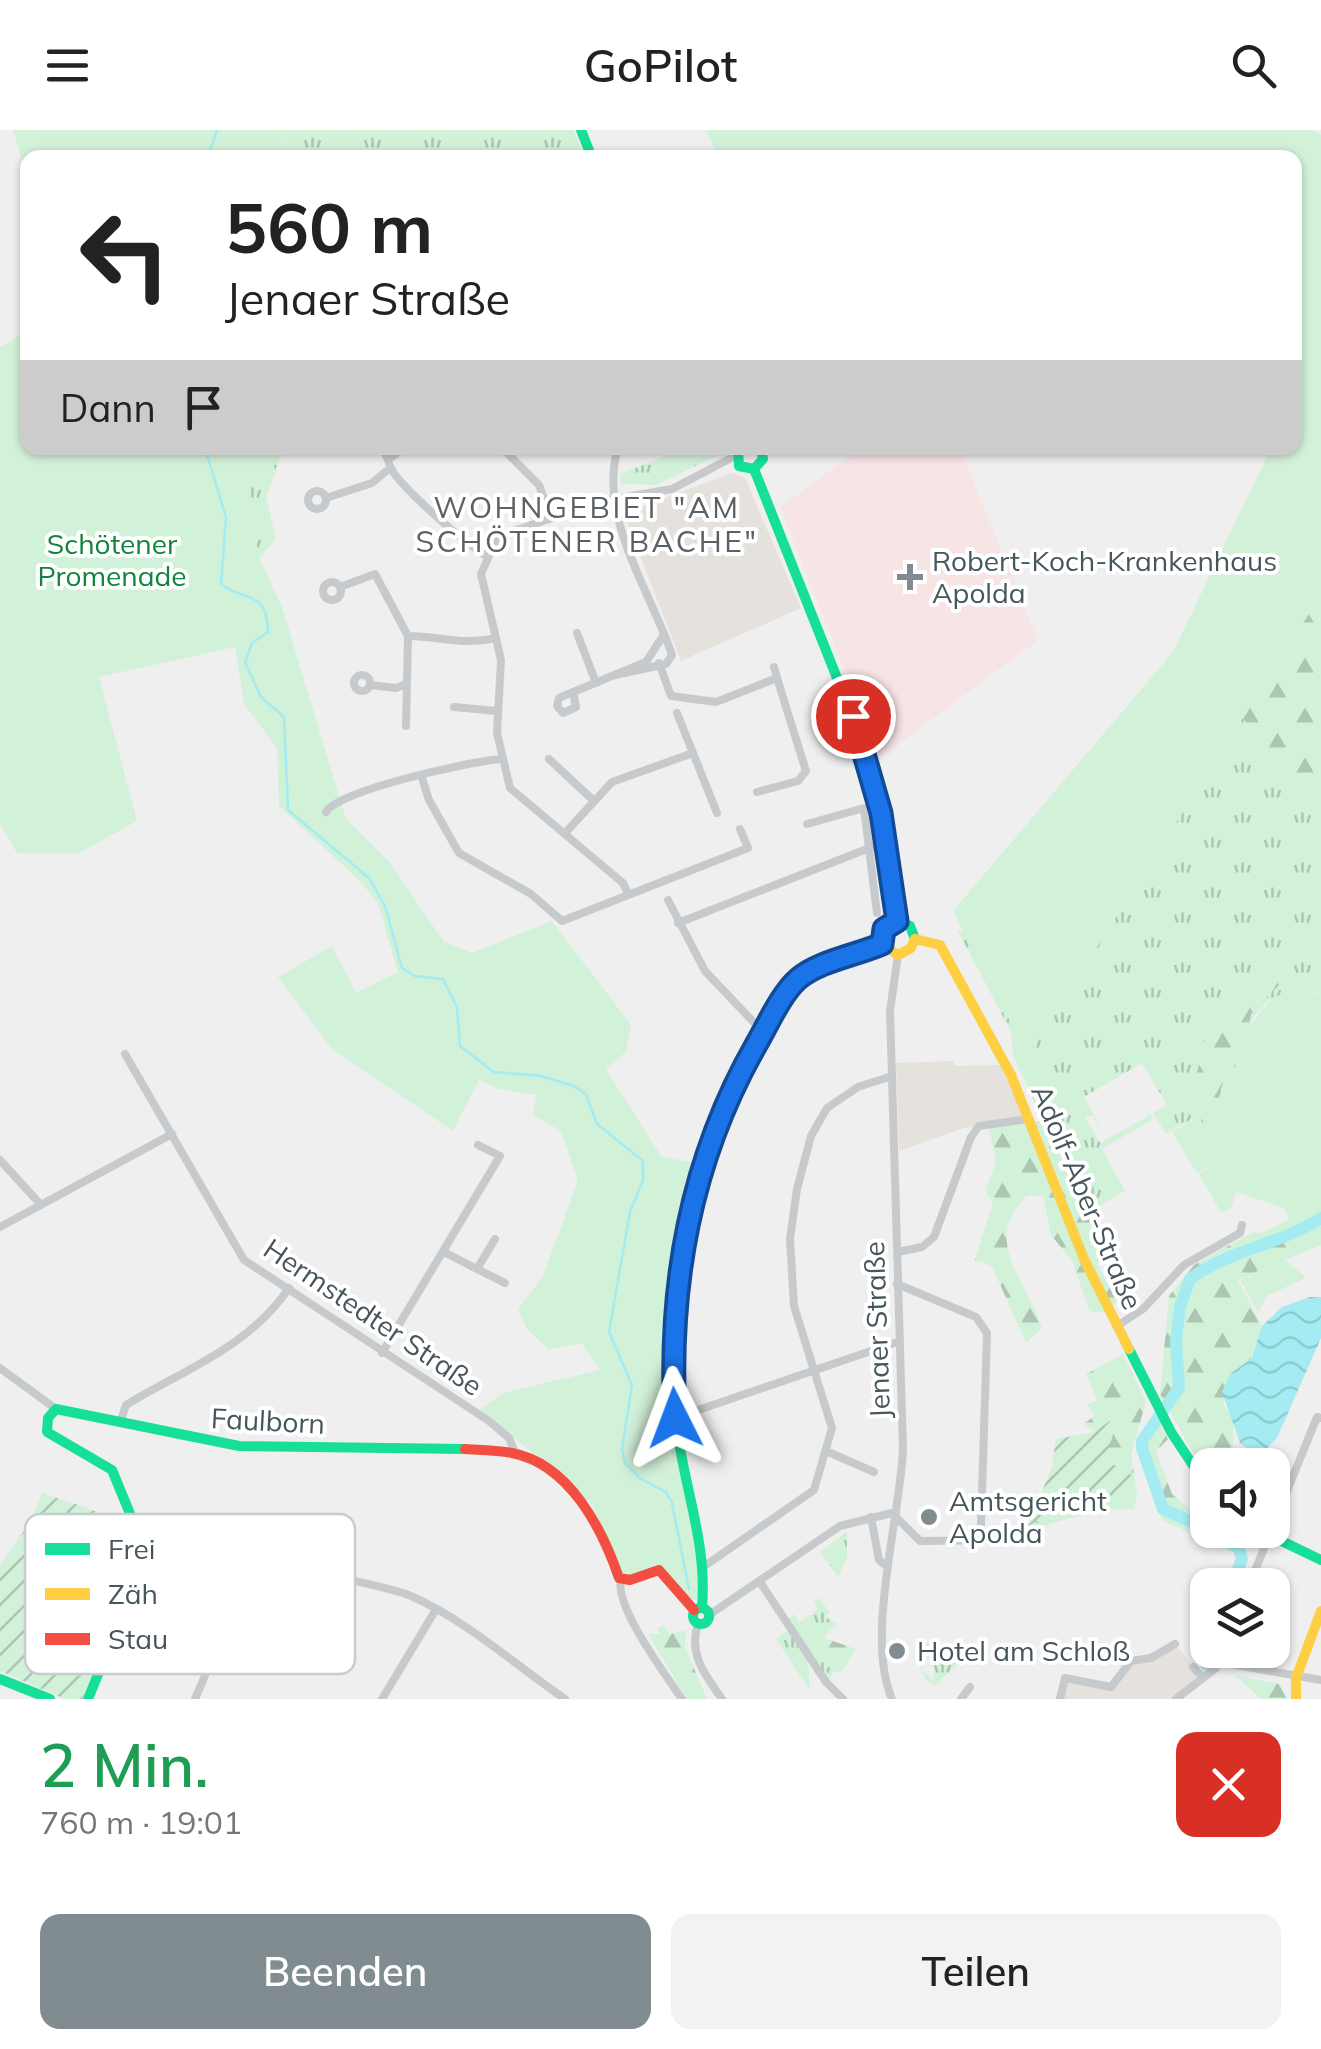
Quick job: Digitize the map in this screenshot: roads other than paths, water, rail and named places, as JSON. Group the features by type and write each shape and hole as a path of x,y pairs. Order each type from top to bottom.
{"street":[{"path":"385,455 467,546 487,556"},
{"path":"326,498 372,482 397,455"},
{"path":"509,455 539,485 551,517"},
{"path":"573,692 669,662 672,655 622,528 612,472 616,455"},
{"path":"754,469 763,455"},
{"path":"628,894 623,883 510,788 501,759 497,711 502,672 482,586 487,556 496,540 551,517 616,498 672,488 737,456 754,469 860,736 881,813 897,921"},
{"path":"340,587 375,574 408,636 406,726"},
{"path":"577,633 596,683"},
{"path":"408,636 439,636 467,645 495,638"},
{"path":"615,676 653,656 663,636"},
{"path":"653,656 661,664 666,689 680,700 716,702 777,678"},
{"path":"756,792 798,781 806,772 774,667"},
{"path":"370,685 396,688 406,684"},
{"path":"454,707 497,711"},
{"path":"678,713 717,813"},
{"path":"566,832 614,782 693,753"},
{"path":"550,758 594,800"},
{"path":"326,812 342,796 501,759"},
{"path":"422,778 429,800 460,853 531,894 562,921 748,848 740,829"},
{"path":"807,824 859,806 867,814 876,913"},
{"path":"678,924 872,847"},
{"path":"668,900 678,924 723,993 763,1032"},
{"path":"882,944 898,955 911,948 915,939 910,926 897,921"},
{"path":"882,944 884,929 897,921"},
{"name":"Adolf-Aber-Straße","path":"915,939 940,945 997,1045 1078,1246 1167,1423 1190,1459"},
{"path":"702,1611 706,1566 675,1418 675,1301 685,1233 715,1128 763,1032 800,978 882,944"},
{"name":"Jenaer Straße","path":"892,1699 881,1660 903,1449 890,1010 898,955"},
{"name":"Hermstedter Straße","path":"125,1054 244,1260 489,1421 509,1438 515,1453"},
{"path":"706,1566 809,1496 826,1452 832,1428 790,1280 790,1238 804,1159 827,1108 858,1086 892,1076"},
{"path":"898,1252 922,1247 934,1237 971,1137 979,1126 1030,1119"},
{"path":"0,1227 172,1134"},
{"path":"382,1352 500,1156 478,1145"},
{"path":"0,1160 41,1205"},
{"path":"1117,1326 1158,1294 1184,1266 1240,1233 1242,1226"},
{"path":"476,1269 495,1239"},
{"path":"444,1252 504,1283"},
{"path":"898,1284 976,1318 988,1333 981,1526"},
{"path":"120,1423 126,1405 226,1350 270,1315 289,1288"},
{"path":"675,1418 900,1341"},
{"name":"Faulborn","path":"0,1368 56,1409 239,1446 490,1449"},
{"path":"56,1409 48,1418 47,1432 112,1470 131,1514"},
{"path":"1290,1479 1317,1416 1321,1418"},
{"name":"Hermstedter Straße","path":"490,1449 515,1453 553,1474 580,1499 598,1525 621,1579 626,1608 682,1699"},
{"path":"826,1452 874,1472"},
{"path":"871,1517 879,1560 888,1568"},
{"path":"722,1699 696,1657 693,1642 698,1624 692,1618 760,1582 840,1526 871,1517 897,1519 920,1542 1004,1540"},
{"path":"1290,1543 1321,1560"},
{"path":"621,1579 659,1570 702,1611"},
{"path":"760,1582 826,1682 843,1699"},
{"path":"355,1584 409,1595 565,1699"},
{"path":"382,1699 435,1611"},
{"path":"1296,1699 1296,1678 1321,1611"},
{"path":"1060,1699 1066,1678 1111,1687 1131,1660 1150,1658 1175,1644"},
{"path":"1195,1668 1203,1678"},
{"path":"1176,1699 1212,1668"},
{"path":"1247,1668 1321,1680"},
{"path":"88,1699 99,1674"},
{"path":"195,1699 206,1674"},
{"path":"0,1679 50,1699"},
{"path":"962,1699 970,1688"}],"water":[{"path":"1321,1297 1321,1338 1277,1438 1267,1448 1247,1448 1240,1443 1222,1392 1230,1374 1252,1358 1262,1326 1282,1307"}],"waterway":[{"path":"211,150 217,130"},
{"path":"207,455 226,517 221,584 258,602 267,618 268,632 252,643 245,662 261,697 284,717 288,810 369,878 385,906 402,968 415,976 443,979 457,1007 460,1046 494,1072 541,1076 574,1086 586,1094 597,1124 643,1161 643,1180 630,1212 609,1332 632,1385 622,1449 625,1463 641,1479 666,1492 672,1503 689,1589"},
{"path":"1190,1521 1163,1509 1142,1448 1142,1441 1179,1388 1176,1340 1180,1307 1190,1279 1321,1218"},
{"path":"1239,1548 1242,1559 1239,1568"}],"place":[{"name":"Robert-Koch-Krankenhaus Apolda","path":"910,577"},
{"name":"Amtsgericht Apolda","path":"929,1517"},
{"name":"Hotel am Schloß","path":"897,1651"}],"district":[{"name":"WOHNGEBIET \"AM SCHÖTENER BACHE\"","path":"587,525"}],"park label":[{"name":"Schötener Promenade","path":"112,560"}]}
